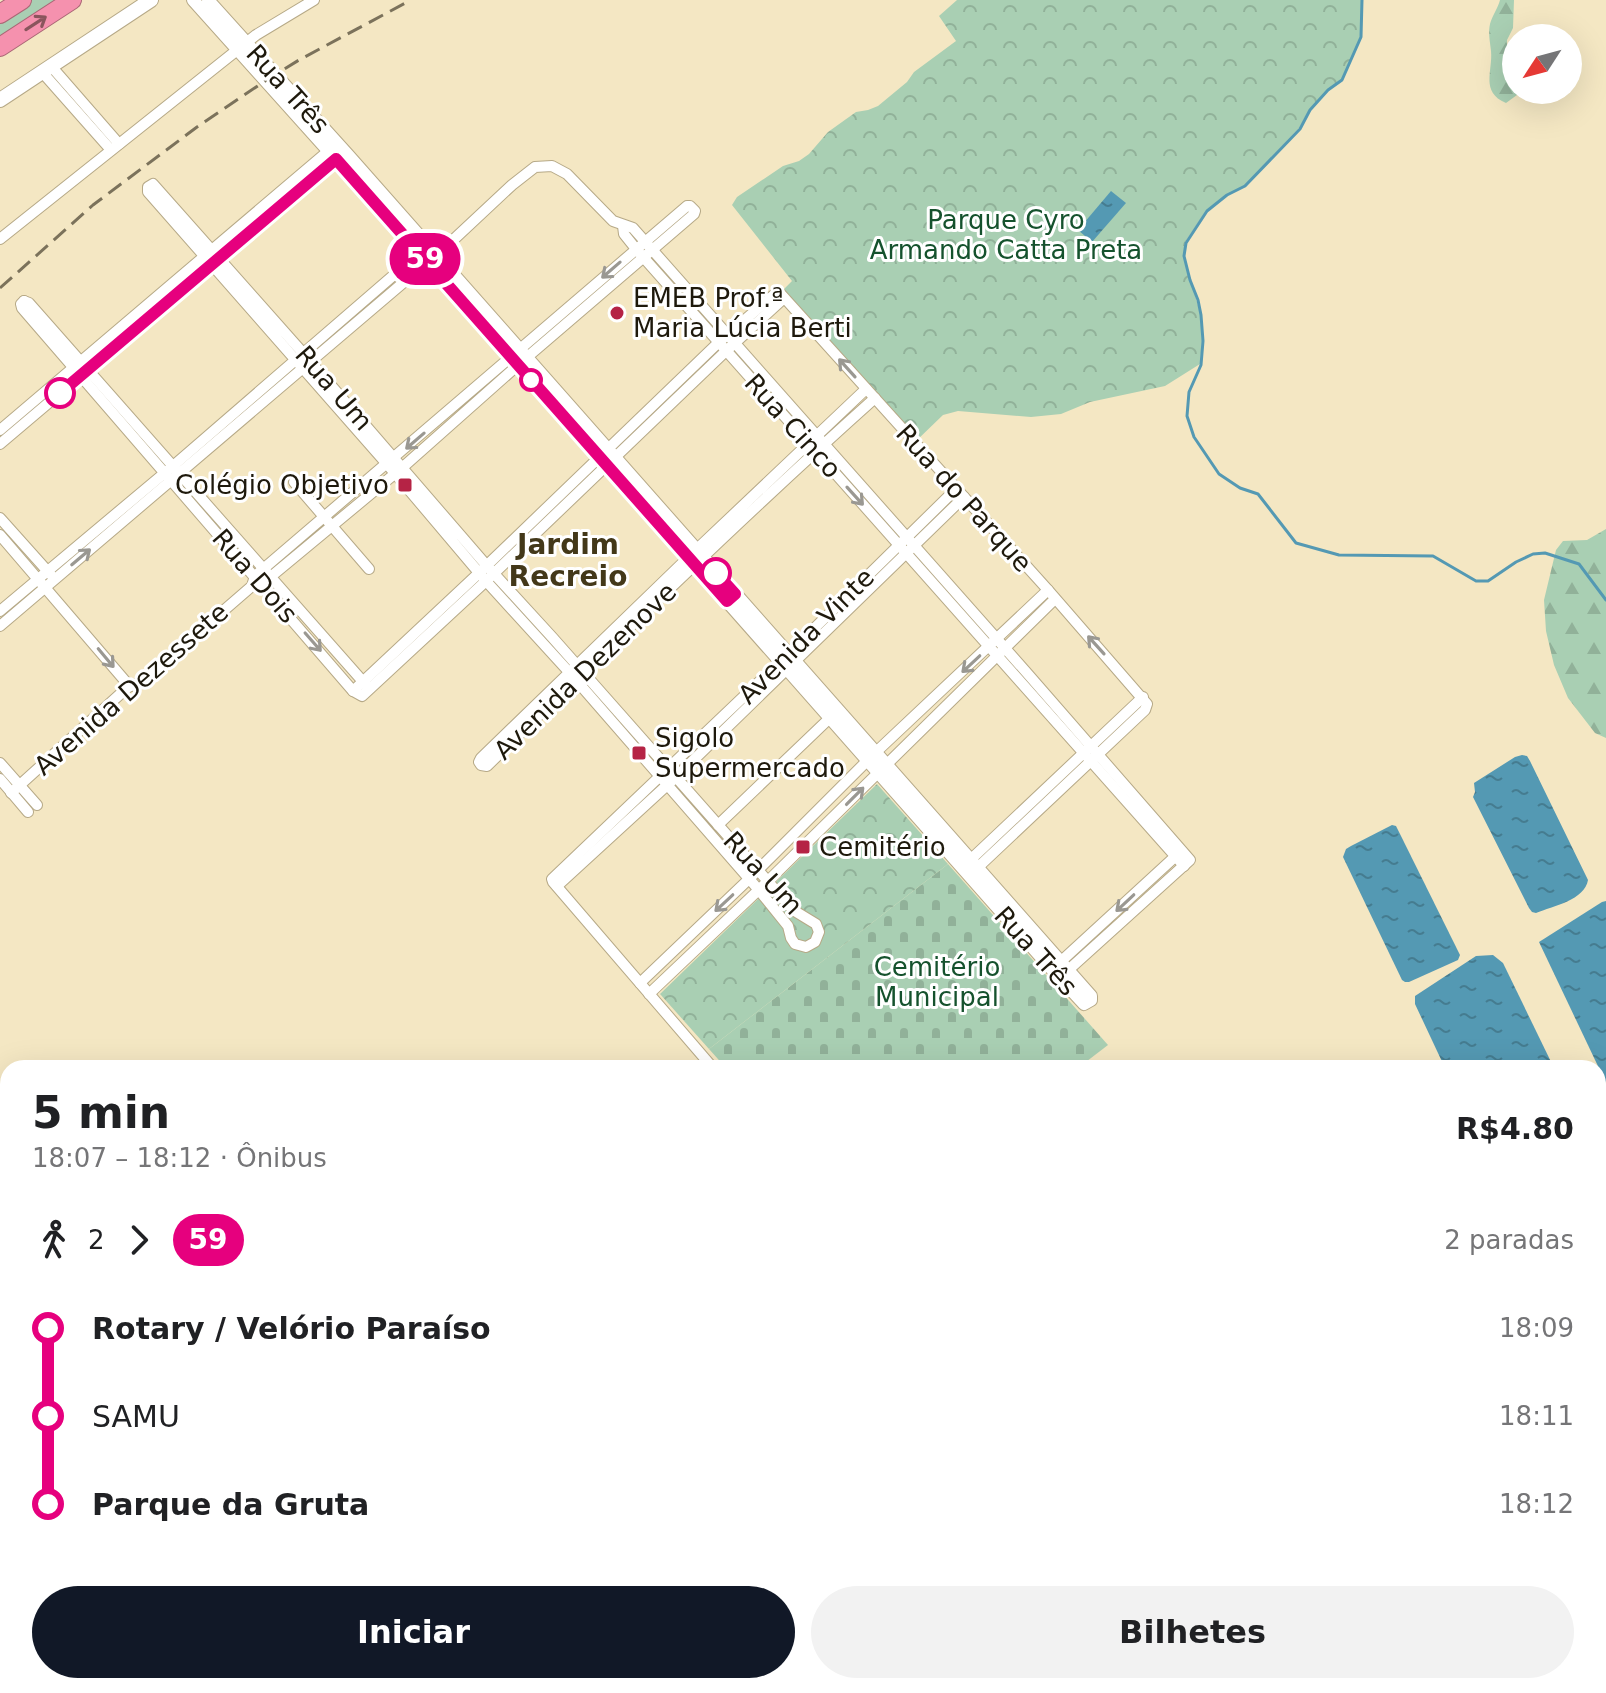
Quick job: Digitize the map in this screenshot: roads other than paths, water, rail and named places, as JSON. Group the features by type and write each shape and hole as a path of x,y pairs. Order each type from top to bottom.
{"highway":[{"path":"0,14 22,0"},
{"path":"0,47 72,0"}],"main road":[{"path":"0,100 151,0"}],"street":[{"name":"Rua Três","path":"193,0 242,46 337,151 1060,970"},
{"name":"Rua Três","path":"208,0 242,46"},
{"path":"0,239 242,46 314,0"},
{"path":"47,69 115,147"},
{"path":"0,430 81,368 337,151"},
{"name":"Rua Cinco","path":"428,253 484,213 535,167 552,166 567,174 613,221 633,228 644,250 1187,863 1060,970"},
{"name":"Rua Um","path":"212,257 148,192 149,186 155,185 212,257 668,777 788,926 795,944 806,947 813,944 819,932 816,924 793,910 718,825 668,777"},
{"name":"Avenida Dezessete","path":"10,784 128,687 140,683 644,250"},
{"path":"0,611 46,579 428,253"},
{"name":"Rua do Parque","path":"726,343 782,296 1145,700 1145,710 1091,754"},
{"name":"Rua Dois","path":"81,368 22,308 22,302 29,303 261,579 363,689 486,573"},
{"path":"486,573 726,343"},
{"path":"0,444 81,368"},
{"name":"Avenida Dezenove","path":"576,673 487,766 481,765 481,758 576,673 816,443 866,389"},
{"name":"Avenida Dezenove","path":"816,443 875,398"},
{"path":"294,482 369,569"},
{"name":"Avenida Vinte","path":"788,662 902,540 960,493"},
{"name":"Avenida Vinte","path":"640,983 555,884 553,877 668,777 911,550 960,493"},
{"path":"0,518 128,687"},
{"path":"0,535 46,579"},
{"path":"0,626 46,579"},
{"path":"649,994 882,769 997,647 1051,595"},
{"path":"706,1060 640,983 871,757 997,647"},
{"path":"718,825 833,714"},
{"path":"969,868 1091,754"},
{"path":"0,763 10,784 32,808"},
{"path":"1060,970 1179,853"}],"water":[{"path":"1111,191 1126,203 1092,242 1078,230"},
{"path":"1522,755 1530,761 1588,880 1586,887 1575,897 1536,913 1529,908 1473,797 1474,783"},
{"path":"1392,825 1396,826 1460,955 1458,960 1409,982 1402,980 1343,857 1346,849"},
{"path":"1606,901 1606,1060 1595,1060 1539,942"},
{"path":"1493,955 1503,963 1550,1060 1441,1060 1415,1004 1415,996 1476,956"}],"waterway":[{"path":"1362,0 1361,37 1342,80 1328,90 1310,110 1300,129 1245,186 1207,211 1186,243 1184,256 1198,300 1203,341 1201,365 1189,392 1187,416 1194,437 1219,474 1240,488 1258,494 1296,543 1339,555 1433,556 1476,581 1488,581 1516,562 1533,554 1545,553 1579,564 1606,600"}],"railway":[{"path":"0,288 93,205 197,127 299,60 411,0"}],"place":[{"name":"EMEB Prof.ª Maria Lúcia Berti","path":"617,313"},
{"name":"Colégio Objetivo","path":"405,485"},
{"name":"Sigolo Supermercado","path":"639,753"},
{"name":"Cemitério","path":"803,847"}],"district":[{"name":"Jardim Recreio","path":"568,560"}],"park label":[{"name":"Parque Cyro Armando Catta Preta","path":"1006,235"},
{"name":"Cemitério Municipal","path":"937,982"}]}
